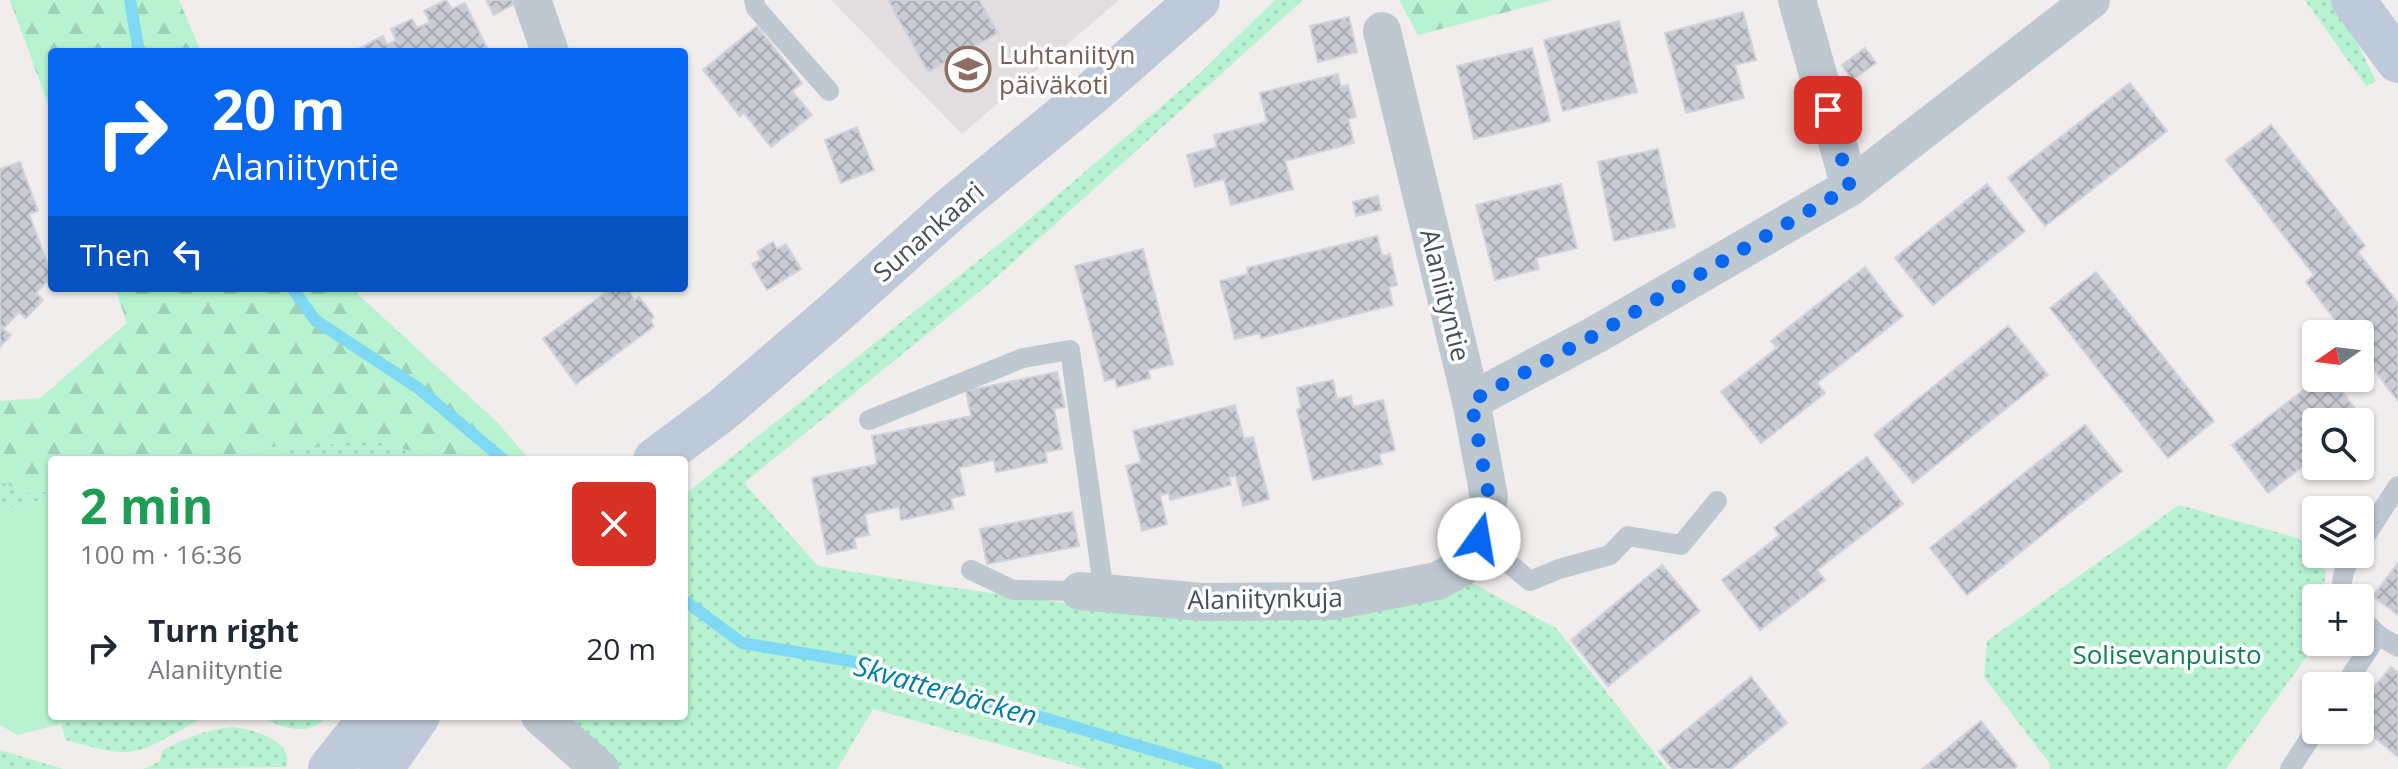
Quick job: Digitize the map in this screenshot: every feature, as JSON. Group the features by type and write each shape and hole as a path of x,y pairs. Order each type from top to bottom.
{"street":[{"path":"532,0 549,48"},
{"name":"Sunankaari","path":"660,456 722,410 952,208 1092,93 1198,0"},
{"path":"1797,0 1850,187"},
{"name":"Alaniityntie","path":"1382,31 1471,401 1597,334 1850,187 2091,0"},
{"path":"2353,0 2398,61"},
{"name":"Alaniitynkuja","path":"1092,592 1202,602 1332,601 1437,581 1468,564 1479,539 1489,497 1471,401"},
{"path":"330,769 369,720"},
{"path":"381,769 415,720"},
{"path":"545,720 600,769"}],"lane":[{"path":"754,0 756,8 829,91"},
{"path":"869,420 1023,358 1070,350 1092,592 1013,590 971,570"},
{"path":"2374,523 2398,486"},
{"path":"1479,539 1530,581 1559,569 1610,555 1628,536 1681,545 1717,501"},
{"path":"2374,631 2398,647"},
{"path":"2353,672 2378,635"},
{"path":"2290,769 2306,744"}],"shaded area":[{"name":"Luhtaniityn päiväkoti","path":"831,0 1119,0 962,134"}],"green space":[{"path":"10,0 179,0 199,48 48,48 48,104"},
{"path":"1275,0 1303,0 991,282 744,483 818,566 1153,615 1468,581 1556,628 1667,769 1087,769 873,709 837,769 618,769 564,720 688,720 688,492 1018,229 1197,76"},
{"path":"1399,0 1553,0 1418,35"},
{"path":"2305,0 2333,0 2376,81 2366,86"},
{"path":"116,292 355,292 498,423 527,456 427,456 383,443 337,443 314,448 278,446 234,456 48,456 48,493 34,495 0,482 0,401 40,398 127,323"},
{"path":"337,443 383,443 427,456 280,456 278,446 314,448"},
{"path":"278,446 280,456 234,456"},
{"path":"0,482 34,495 48,491 48,499 0,510"},
{"path":"48,499 48,720 75,720 18,735 0,725 0,510"},
{"name":"Solisevanpuisto","path":"2179,505 2298,538 2302,543 2302,568 2323,568 2326,572 2324,584 2302,584 2302,656 2307,656 2226,769 2050,769 2050,764 1984,677 1987,641"},
{"path":"76,720 199,720 158,743 128,752 104,750 66,740 61,724"},
{"path":"268,720 322,720 303,729"},
{"path":"233,727 251,730 279,743 285,750 286,767 143,769 159,762 163,750 180,742 205,732"},
{"path":"0,750 63,769 0,769"}],"building":[{"path":"446,0 452,9 465,3 487,48 360,48 383,36 387,45 396,40 391,29 412,19 417,28 430,22 424,11"},
{"path":"486,0 512,0 514,4 494,15"},
{"path":"888,0 979,0 998,33 928,72"},
{"path":"1743,12 1756,60 1735,65 1744,98 1686,113 1665,33"},
{"path":"1349,17 1357,52 1318,62 1310,26"},
{"path":"1619,21 1637,92 1563,111 1544,40"},
{"path":"757,26 802,83 792,91 812,115 771,147 744,113 740,116 703,70"},
{"path":"1532,48 1550,121 1474,139 1457,66"},
{"path":"1865,48 1876,63 1852,80 1842,65"},
{"path":"1338,74 1341,87 1348,85 1356,117 1348,119 1354,143 1285,161 1293,189 1231,205 1224,179 1195,187 1187,155 1217,147 1214,135 1267,122 1260,93"},
{"path":"2130,83 2167,131 2045,226 2008,178"},
{"path":"2271,125 2365,246 2358,252 2398,303 2398,401 2374,370 2374,320 2335,320 2306,282 2314,275 2226,160"},
{"path":"857,127 874,170 841,183 825,140"},
{"path":"1658,149 1675,227 1614,241 1598,162"},
{"path":"20,162 38,211 29,214 48,265 48,280 36,293 43,300 26,318 19,312 3,329 11,335 0,347 0,169"},
{"path":"1561,184 1577,248 1536,258 1539,269 1495,280 1476,205"},
{"path":"1987,184 2025,231 1933,305 1895,258"},
{"path":"1378,196 1381,210 1356,216 1353,202"},
{"path":"1377,236 1382,256 1390,254 1397,285 1389,287 1393,305 1261,338 1260,333 1235,339 1220,281 1248,274 1247,268"},
{"path":"773,242 777,249 786,244 801,269 767,290 752,264 761,259 757,252"},
{"path":"1143,249 1173,364 1148,370 1150,378 1117,387 1115,378 1105,381 1075,266"},
{"path":"1865,267 1903,316 1817,383 1825,393 1761,443 1721,392 1777,348 1771,341"},
{"path":"2096,272 2214,421 2168,458 2050,308"},
{"path":"607,292 629,292 635,300 639,297 654,317 650,320 654,326 576,384 543,339"},
{"path":"2008,326 2048,375 1913,483 1874,435"},
{"path":"1057,372 1065,407 1054,409 1062,449 1045,452 1047,462 996,472 994,460 959,468 965,495 951,498 953,509 901,520 899,507 865,514 869,535 854,538 856,548 827,554 812,478 877,464 872,436 971,416 966,391"},
{"path":"1333,380 1337,399 1351,396 1353,407 1383,400 1395,450 1379,454 1382,464 1313,480 1297,410 1301,408 1297,388"},
{"path":"2302,391 2343,392 2355,408 2302,408 2302,467 2268,493 2232,445"},
{"path":"1235,405 1244,439 1253,437 1269,499 1243,506 1236,476 1229,477 1231,485 1170,500 1169,493 1160,495 1167,524 1142,531 1126,466 1141,462 1133,431"},
{"path":"2085,425 2122,471 1967,595 1930,548"},
{"path":"1867,457 1903,504 1817,570 1825,580 1760,630 1722,580 1780,535 1774,528"},
{"path":"1072,512 1079,546 987,564 980,529"},
{"path":"2398,563 2398,615 2374,595"},
{"path":"1662,565 1700,611 1608,686 1571,640"},
{"path":"2391,667 2398,673 2398,757 2374,737 2374,687"},
{"path":"1751,677 1787,723 1731,769 1673,769 1659,752"},
{"path":"1981,721 2017,766 2014,769 1922,769"}],"waterway":[{"name":"Skvatterbäcken","path":"130,0 138,48"},
{"name":"Skvatterbäcken","path":"295,292 315,320 418,388 499,456"},
{"name":"Skvatterbäcken","path":"688,603 742,643 850,661 1217,769"}],"place":[{"name":"Luhtaniityn päiväkoti","path":"968,69"}],"route":[{"path":"1479,539 1489,497 1471,401 1597,334 1850,187 1828,110"}]}
